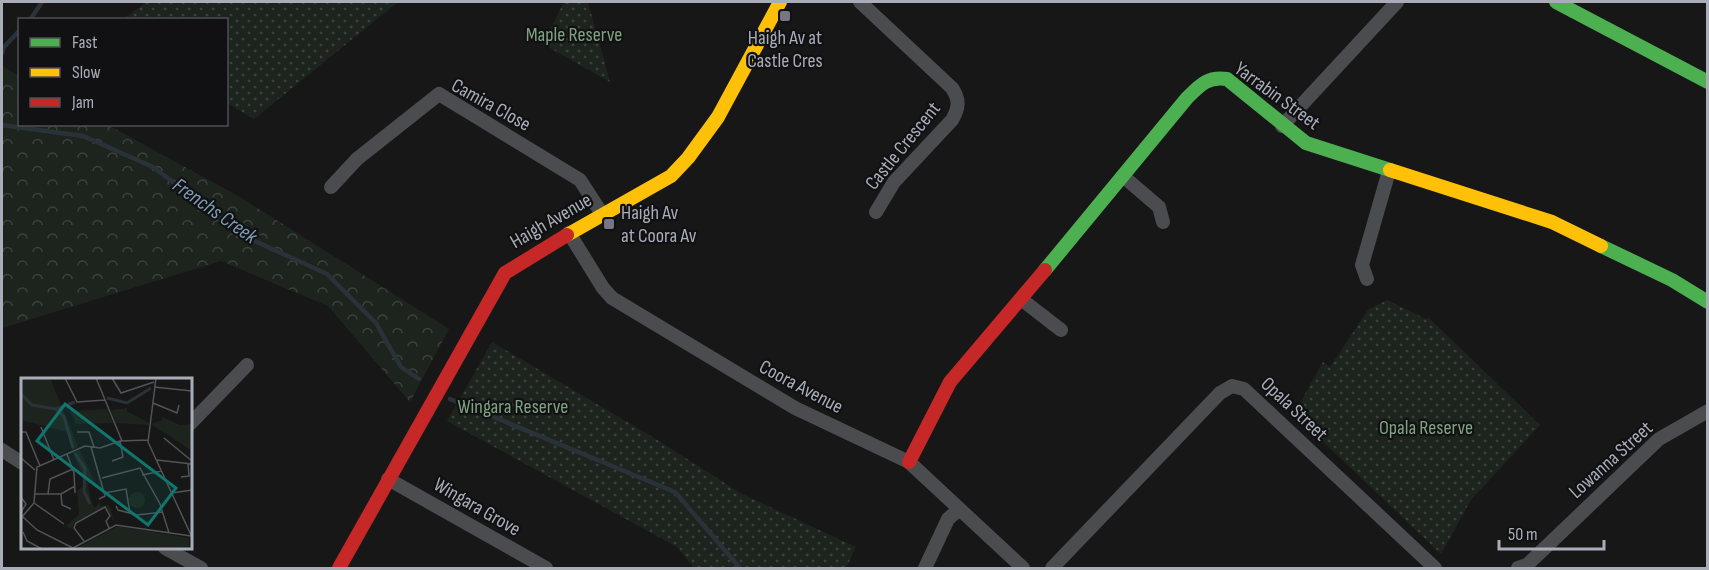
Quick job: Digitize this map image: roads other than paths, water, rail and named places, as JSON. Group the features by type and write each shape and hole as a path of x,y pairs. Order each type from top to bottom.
{"street":[{"name":"Haigh Avenue","path":"339,568 505,273 514,265 671,176 688,160 706,134 780,2"},
{"name":"Castle Crescent","path":"860,2 958,96 958,109 952,120 894,182 876,212"},
{"path":"1282,126 1397,2"},
{"path":"1556,2 1707,82"},
{"name":"Yarrabin Street","path":"909,462 950,382 1124,177 1187,98 1204,81 1215,76 1227,79 1282,126 1306,143 1552,222 1672,280 1707,302"},
{"name":"Camira Close","path":"331,187 357,159 439,94 580,180 602,214"},
{"path":"1367,279 1362,265 1389,171"},
{"path":"1124,177 1159,207 1163,222"},
{"name":"Coora Avenue","path":"569,233 603,288 612,297 795,408 909,462 1023,568"},
{"path":"1021,299 1061,330"},
{"path":"192,422 246,365"},
{"name":"Opala Street","path":"1052,568 1220,393 1232,386 1244,389 1435,568"},
{"name":"Lowanna Street","path":"1518,568 1527,565 1659,439 1707,411"},
{"path":"2,450 21,462"},
{"name":"Wingara Grove","path":"388,479 546,568"},
{"path":"925,568 948,519 958,510"},
{"path":"167,549 201,568"}],"waterway":[{"path":"31,18 42,2"},
{"path":"2,53 4,47 18,32"},
{"name":"Frenchs Creek","path":"2,125 83,136 153,167 246,237 327,274 376,323 401,367 419,379"},
{"path":"450,399 675,492 740,568"}],"place":[{"name":"Haigh Av at Castle Cres","path":"785,16"},
{"name":"Haigh Av at Coora Av","path":"609,224"}],"park label":[{"name":"Maple Reserve","path":"574,35"},
{"name":"Wingara Reserve","path":"513,407"},
{"name":"Opala Reserve","path":"1426,428"}]}
